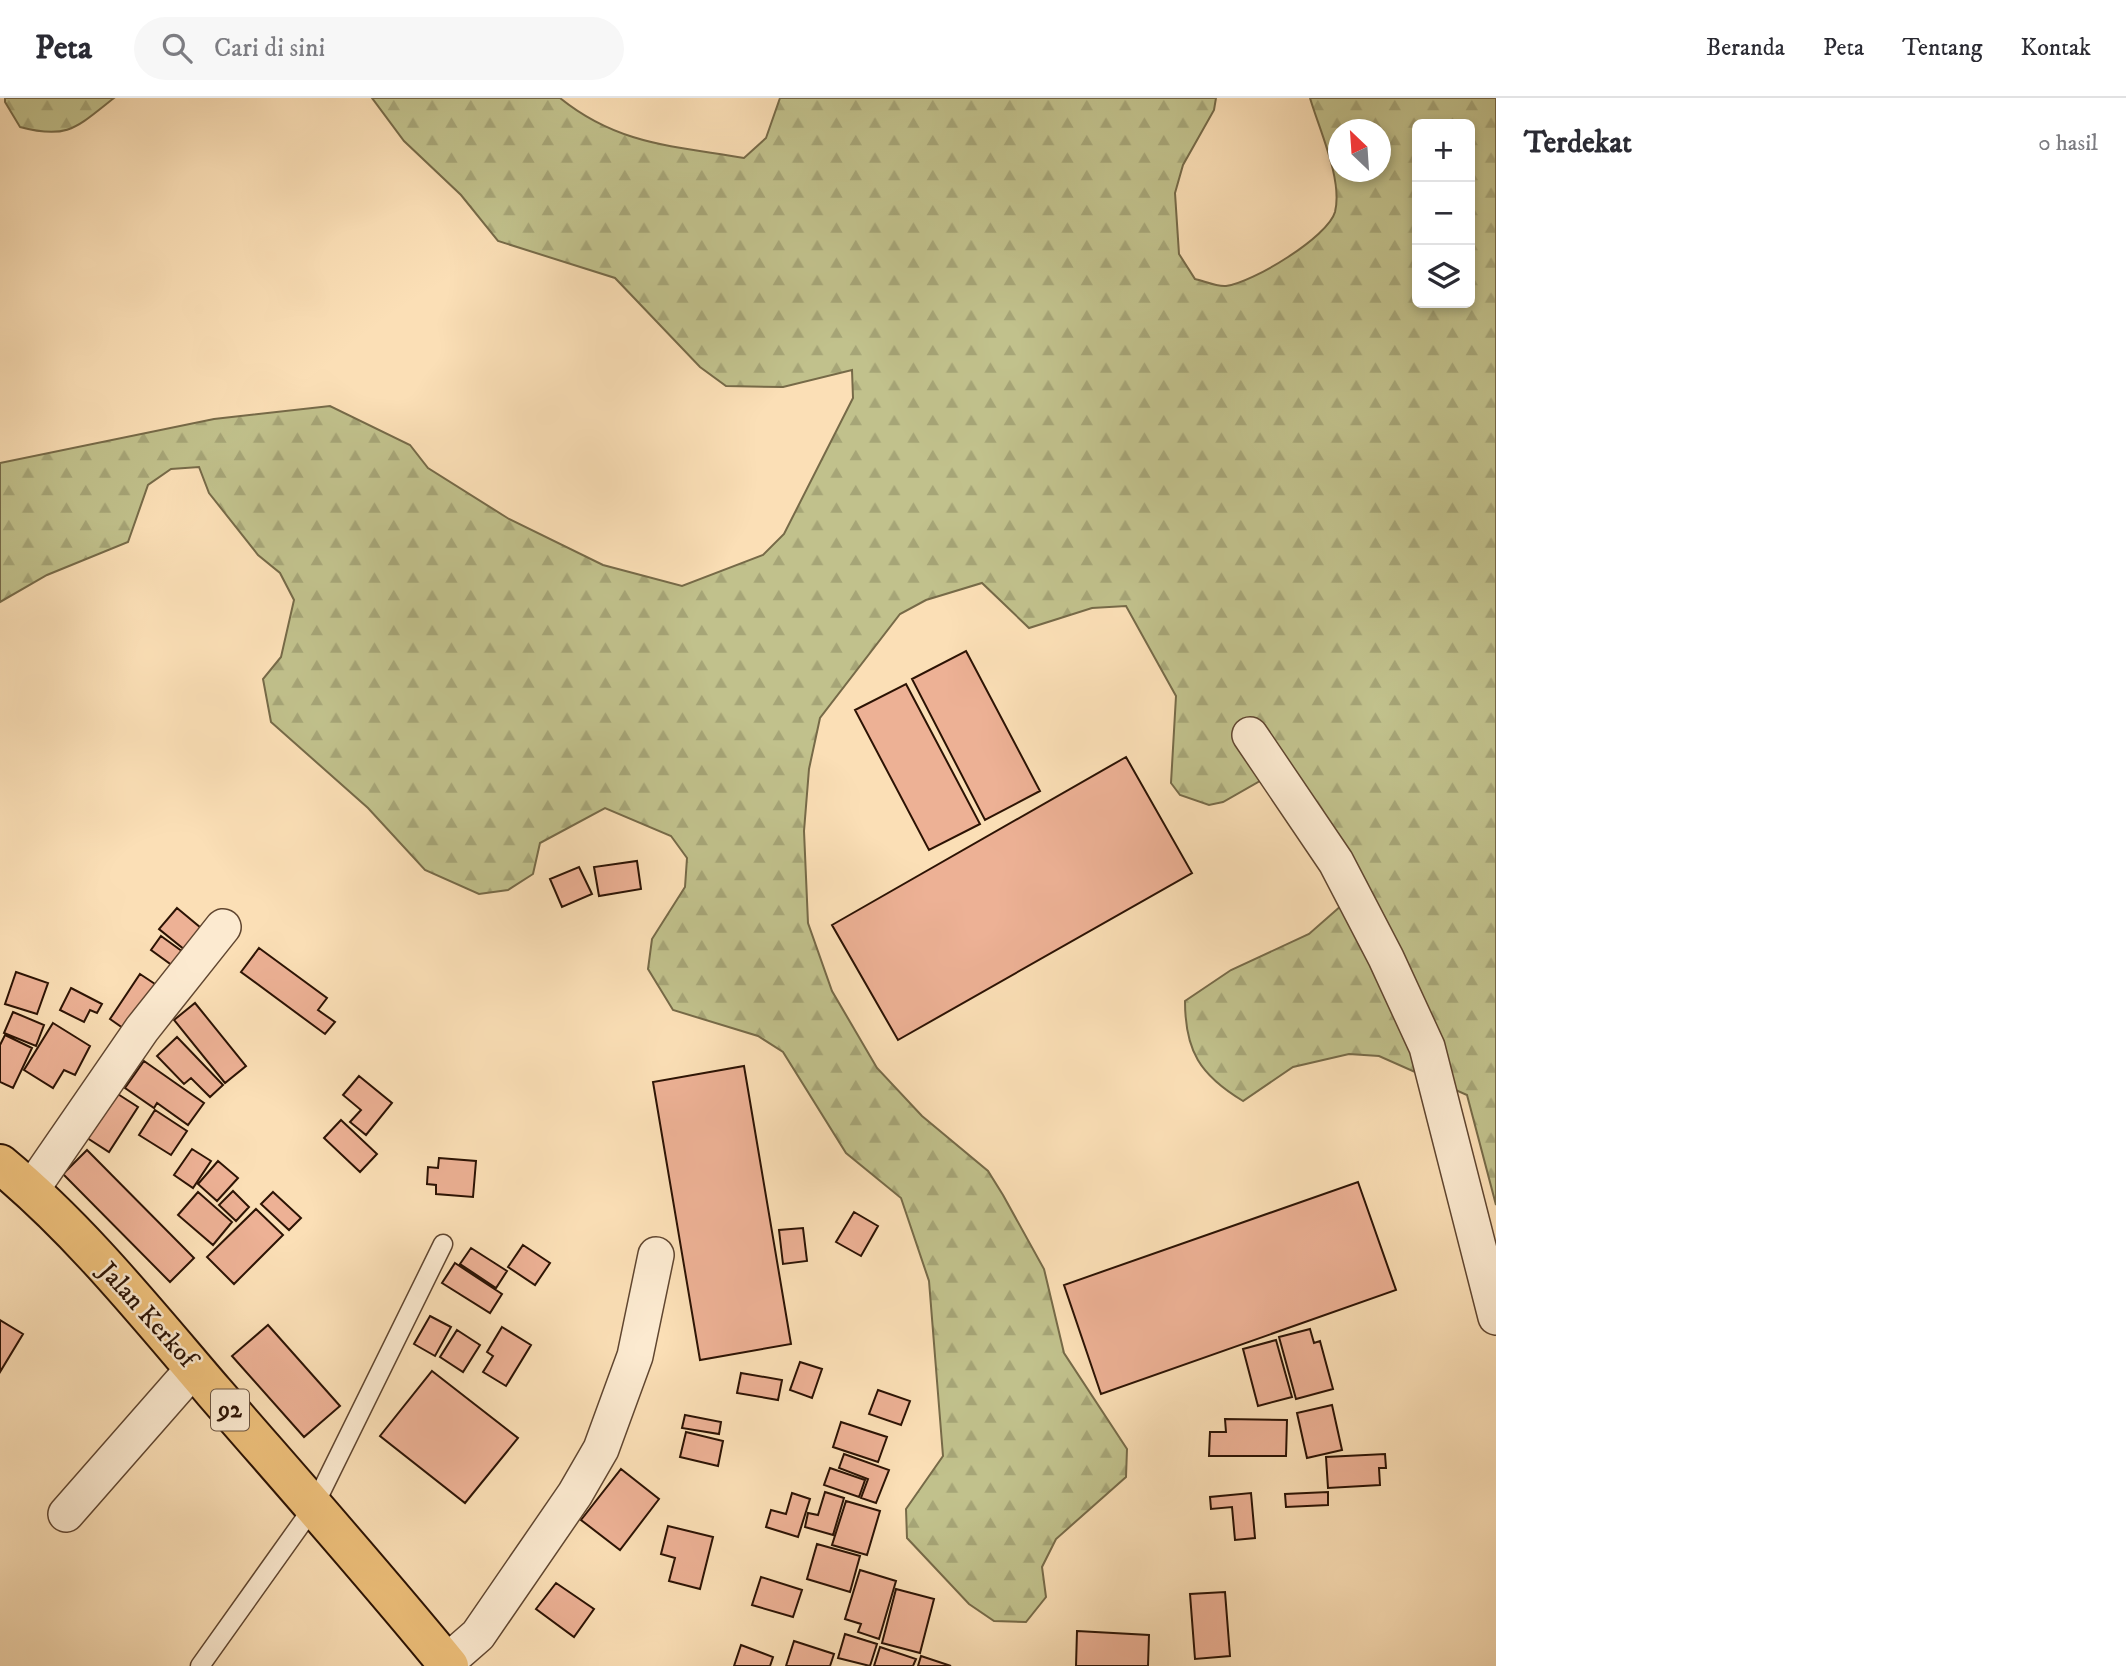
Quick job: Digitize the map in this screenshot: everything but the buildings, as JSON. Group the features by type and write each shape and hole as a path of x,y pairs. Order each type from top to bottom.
{"main road":[{"name":"Jalan Kerkof","path":"0,1164 31,1190 194,1368 447,1665"}],"street":[{"path":"1251,735 1336,862 1386,958 1427,1047 1496,1317"},
{"path":"31,1190 142,1029 223,927"},
{"path":"447,1665 478,1635 575,1494 601,1449 635,1356 656,1255"},
{"path":"66,1514 194,1368"}],"lane":[{"path":"200,1666 314,1506 443,1244"}],"green space":[{"path":"5,98 114,98 81,123 61,131 50,132 20,127"},
{"path":"372,98 560,98 603,126 625,134 670,146 744,158 766,138 780,98 1216,98 1214,110 1183,165 1175,193 1179,254 1195,279 1226,286 1270,268 1319,234 1335,212 1335,182 1391,182 1391,119 1328,119 1328,153 1310,98 1496,98 1496,1205 1467,1095 1379,1056 1349,1054 1293,1067 1243,1101 1216,1081 1198,1060 1188,1034 1185,1001 1231,970 1309,934 1367,883 1290,764 1223,802 1209,805 1180,795 1171,783 1176,696 1126,606 1092,608 1029,628 982,583 926,600 900,614 820,718 809,769 804,831 808,923 832,991 877,1068 922,1116 988,1171 1044,1269 1064,1353 1127,1449 1126,1477 1056,1539 1042,1567 1046,1597 1026,1622 994,1621 969,1604 907,1538 906,1509 943,1456 929,1281 901,1198 846,1153 783,1052 758,1036 673,1010 648,969 652,939 685,887 687,858 671,836 605,808 540,843 533,874 508,890 479,894 425,870 368,808 271,722 263,679 281,657 294,600 280,573 258,555 209,493 199,467 171,469 148,485 128,542 47,575 0,602 0,463 214,419 330,406 410,445 428,468 509,519 603,565 682,586 763,555 784,534 853,398 852,370 783,387 726,386 700,367 615,278 498,241 461,195 404,141"}]}
